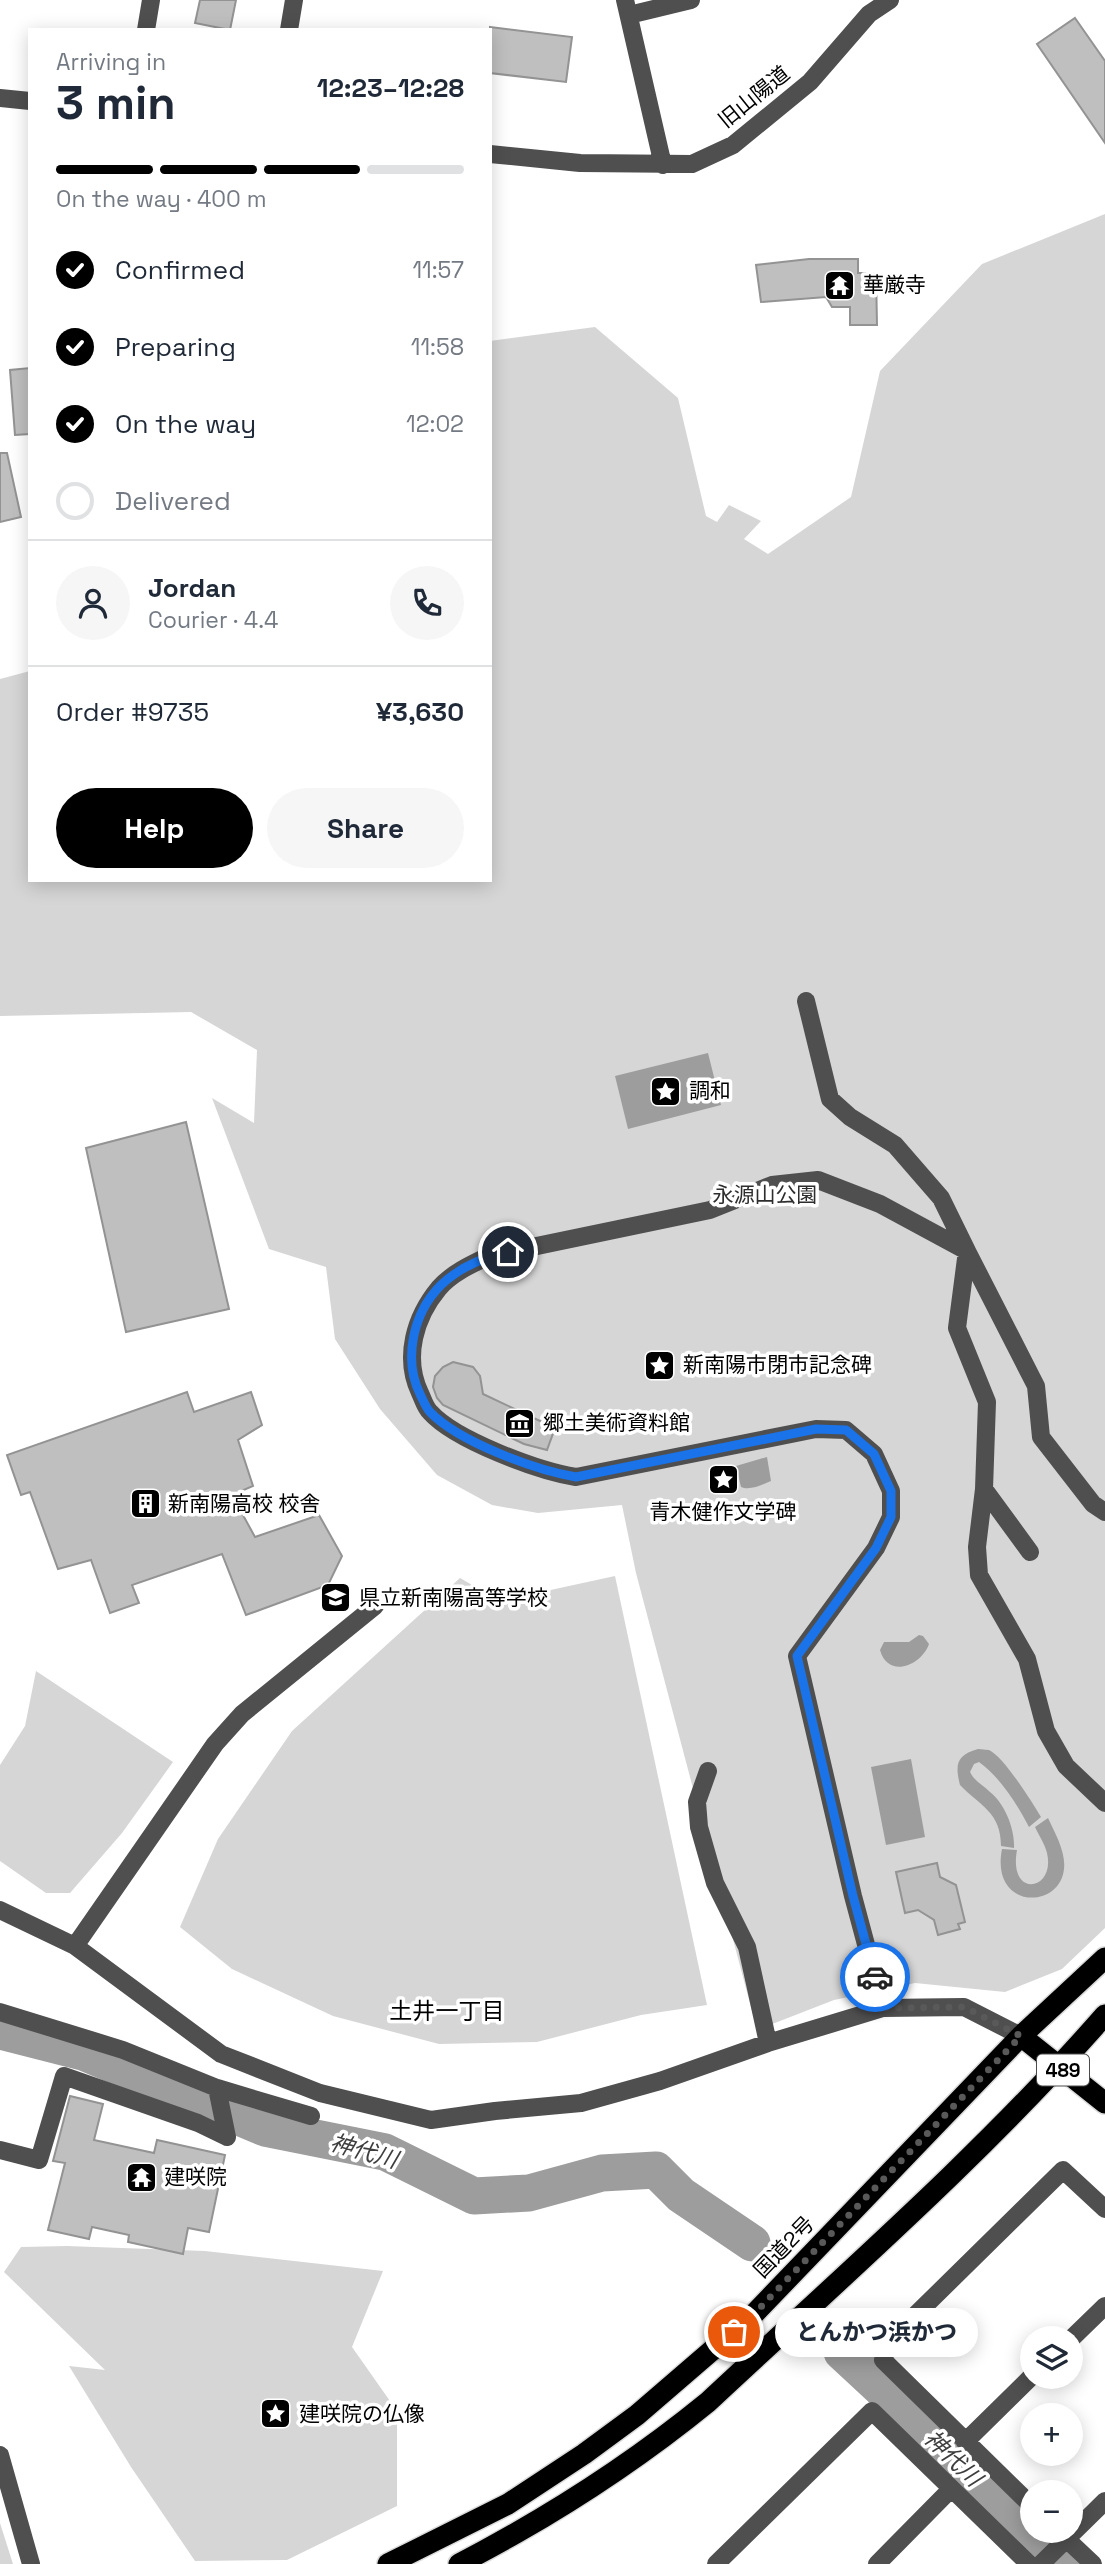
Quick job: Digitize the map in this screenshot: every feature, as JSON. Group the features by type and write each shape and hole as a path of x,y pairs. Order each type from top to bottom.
{"highway":[{"name":"国道2号","path":"388,2564 508,2504 637,2415 753,2315 1021,2036 1105,1958"},
{"path":"460,2564 516,2533 676,2429 911,2216 1059,2067 1105,2015"},
{"name":"489","path":"1021,2036 1105,2103"}],"street":[{"path":"146,28 151,0"},
{"path":"289,28 294,0"},
{"path":"663,165 627,7 691,0"},
{"name":"旧山陽道","path":"492,154 580,163 692,164 733,145 810,82 867,7 890,0"},
{"path":"0,98 28,101"},
{"path":"806,1001 830,1100 850,1117 895,1145 941,1198 1037,1386 1041,1437 1093,1504 1105,1511"},
{"path":"883,2008 853,1896 797,1656 876,1548 891,1517 891,1491 874,1454 846,1430 816,1429 576,1477 547,1472 457,1434 429,1411 412,1377 411,1349 420,1315 441,1286 464,1268 489,1256 710,1210 772,1185 818,1180 880,1204 967,1251"},
{"path":"967,1251 957,1328 987,1402 984,1489 977,1547 979,1575 1027,1659 1045,1731 1066,1766 1105,1802"},
{"path":"984,1489 1030,1552"},
{"path":"75,1946 215,1744 242,1714 375,1606"},
{"path":"708,1771 697,1802 699,1827 715,1883 747,1947 768,2043"},
{"path":"0,1910 75,1946 221,2054 320,2093 431,2120 581,2103 673,2077 768,2043 883,2008 964,2007 1021,2036"},
{"path":"0,2012 123,2050 216,2088 311,2116"},
{"path":"0,2150 39,2160 64,2076 198,2123 227,2137 216,2088"},
{"path":"1020,2495 883,2360 891,2339 1063,2170 1105,2210"},
{"path":"1083,2327 1105,2306"},
{"path":"965,2442 1020,2388"},
{"path":"716,2564 872,2411 1029,2564"},
{"path":"0,2455 31,2564"},
{"path":"877,2564 951,2489"},
{"path":"1083,2520 1105,2501"},
{"path":"1041,2564 1057,2543"},
{"path":"1067,2543 1093,2564"}],"green space":[{"name":"永源山公園","path":"1105,214 1105,1928 1062,1969 1005,1992 915,1983 834,2000 757,2030 636,1573 622,1505 538,1513 492,1505 437,1475 380,1409 335,1339 326,1267 269,1249 212,1098 254,1123 257,1050 191,1012 0,1016 0,679 28,672 28,882 492,882 492,341 595,327 678,398 706,516 717,522 729,505 761,521 744,539 768,554 851,497 880,371 982,264"},
{"path":"615,1576 707,2005 641,2015 537,2042 439,2044 333,2016 232,1969 180,1927 218,1839 292,1731 460,1578 500,1601"},
{"path":"36,1671 173,1762 122,1833 70,1893 46,1893 0,1861 0,1765 25,1726"},
{"path":"21,2247 205,2251 383,2271 352,2347 397,2411 397,2506 287,2560 195,2561 131,2467 69,2366 105,2370 4,2272"},
{"path":"0,2523 13,2564 0,2564"}],"shaded area":[{"path":"708,1053 721,1105 628,1129 615,1076"},
{"path":"767,1457 771,1481 753,1488 741,1487 736,1466"},
{"path":"919,1635 929,1644 925,1652 912,1663 897,1667 884,1659 880,1650 884,1642 909,1642"},
{"path":"978,1749 989,1750 1002,1761 1041,1817 1029,1827 1001,1783 979,1762 974,1764 970,1772 995,1797 1008,1817 1014,1848 1001,1846 1000,1834 993,1817 960,1785 958,1766 961,1758"},
{"path":"911,1759 925,1837 886,1845 871,1767"},
{"path":"1048,1818 1062,1849 1064,1869 1060,1882 1051,1892 1039,1897 1015,1893 1006,1884 1001,1869 1002,1849 1017,1850 1016,1866 1025,1883 1039,1882 1048,1866 1047,1853 1035,1827"}],"building":[{"path":"200,0 236,0 230,28 195,23"},
{"path":"1075,18 1105,61 1105,143 1037,44"},
{"path":"490,28 572,37 566,82 492,73"},
{"name":"華厳寺","path":"809,259 858,259 858,273 876,273 877,325 850,325 850,307 832,307 826,297 761,302 756,265"},
{"path":"28,368 28,434 15,435 10,370"},
{"path":"0,453 7,453 21,517 0,522"},
{"path":"186,1122 229,1309 126,1332 86,1148"},
{"path":"453,1362 473,1367 480,1376 483,1394 555,1428 547,1450 524,1444 443,1405 433,1387 435,1376 443,1367"},
{"name":"新南陽高校 校舎","path":"187,1392 194,1412 251,1392 262,1425 238,1440 253,1486 232,1495 255,1537 319,1515 342,1556 328,1585 246,1615 222,1554 132,1585 139,1603 110,1613 91,1560 58,1569 30,1492 21,1495 7,1455"},
{"path":"937,1863 940,1877 956,1885 965,1922 958,1924 960,1929 938,1935 934,1920 918,1910 905,1913 896,1872"},
{"name":"建咲院","path":"70,2096 103,2104 94,2140 154,2153 157,2140 225,2155 209,2232 188,2228 183,2254 128,2242 129,2235 92,2227 89,2239 48,2230 65,2163 53,2161"}],"waterway":[{"name":"神代川","path":"0,2031 83,2052 265,2128 385,2152 474,2196 529,2193 602,2173 656,2170 681,2195 752,2243"},
{"name":"神代川","path":"842,2352 996,2495 1063,2564"}],"way so far":[{"path":"734,2332 1021,2036 964,2007 883,2008 875,1977"}],"place":[{"name":"華厳寺","path":"840,285"},
{"name":"調和","path":"666,1091"},
{"name":"新南陽市閉市記念碑","path":"660,1365"},
{"name":"郷土美術資料館","path":"520,1423"},
{"name":"青木健作文学碑","path":"723,1480"},
{"name":"新南陽高校 校舎","path":"145,1504"},
{"name":"県立新南陽高等学校","path":"336,1598"},
{"name":"建咲院","path":"141,2177"},
{"name":"とんかつ浜かつ","path":"734,2332"},
{"name":"建咲院の仏像","path":"276,2414"}],"district":[{"name":"土井一丁目","path":"447,2011"}],"route":[{"path":"508,1252 489,1256 464,1268 441,1286 420,1315 411,1349 412,1377 429,1411 457,1434 547,1472 576,1477 816,1429 846,1430 874,1454 891,1491 891,1517 876,1548 797,1656 853,1896 875,1977"}]}
